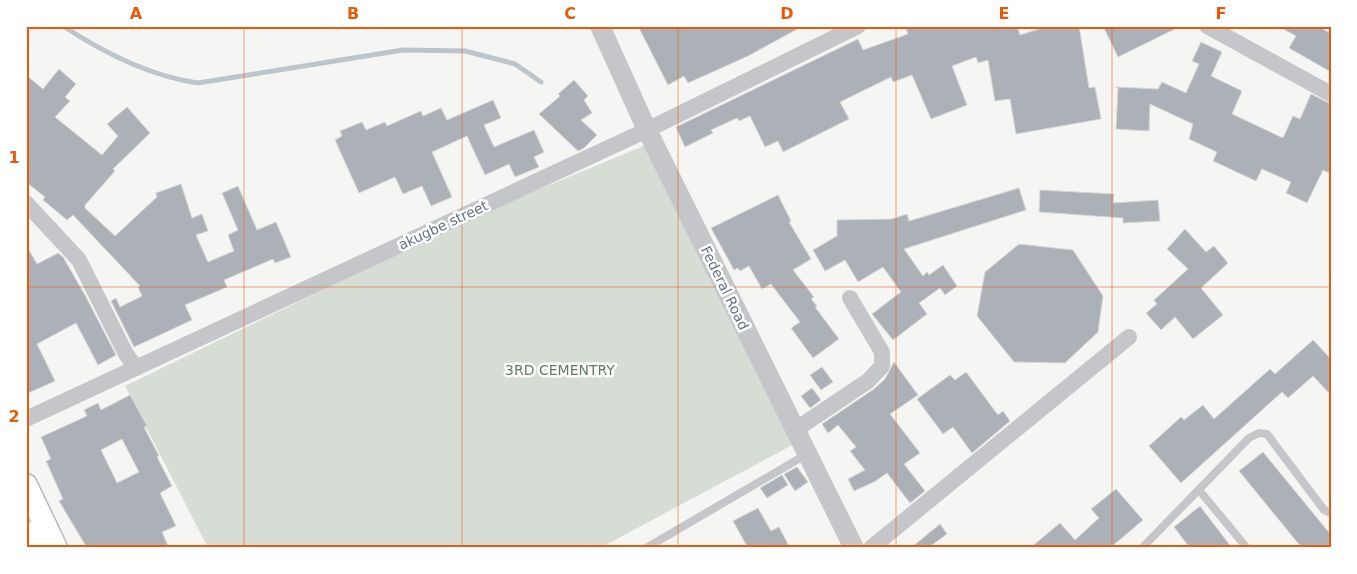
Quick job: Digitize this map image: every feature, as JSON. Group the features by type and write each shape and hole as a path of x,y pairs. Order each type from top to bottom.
{"main road":[{"path":"26,485 56,548"},
{"path":"26,532 34,548"}],"street":[{"name":"Federal Road","path":"600,26 647,130 854,548"},
{"name":"akugbe street","path":"26,419 647,130 839,30 858,26"},
{"path":"1207,26 1331,94"},
{"path":"26,203 79,260 126,354 136,368"},
{"path":"796,430 868,381 882,366 882,352 850,298"},
{"path":"871,548 1129,337"}],"lane":[{"path":"1142,548 1249,438 1259,433 1267,434 1324,510 1331,513"},
{"path":"646,548 807,454"},
{"path":"1199,490 1247,548"}],"green space":[{"name":"3RD CEMENTRY","path":"646,145 796,443 600,548 208,548 125,386 479,214"}],"building":[{"path":"638,26 803,26 748,56 688,83 684,76 668,85"},
{"path":"905,26 1017,26 1020,35 1048,26 1079,26 1089,88 1095,87 1101,119 1016,134 1010,99 995,101 988,60 978,63 976,57 952,66 967,105 931,119 912,75 893,82 891,77 840,102 849,119 783,152 778,141 765,147 750,116 739,121 737,118 711,130 713,133 685,147 676,127 858,39 863,50 908,34"},
{"path":"1103,26 1181,26 1118,57"},
{"path":"1278,26 1318,26 1331,34 1331,72 1289,48 1296,36"},
{"path":"1201,42 1222,52 1211,76 1242,91 1232,114 1283,138 1293,116 1300,119 1311,94 1331,104 1331,174 1323,170 1307,203 1286,193 1291,182 1262,169 1256,181 1213,161 1217,152 1189,139 1193,124 1150,104 1149,131 1116,129 1118,88 1116,87 1158,89 1162,82 1186,93 1199,64 1192,61"},
{"path":"59,69 76,84 65,97 70,101 55,117 102,155 118,136 107,124 127,107 150,133 113,169 115,171 85,205 85,208 115,236 157,197 156,193 181,184 192,218 202,214 208,231 196,235 208,262 234,251 228,235 238,230 222,193 238,186 257,230 276,222 291,257 275,263 273,259 224,280 227,287 185,305 192,320 134,347 111,301 116,298 120,307 142,296 138,287 140,286 73,215 67,220 43,200 45,197 26,182 26,75 43,89"},
{"path":"574,80 588,96 584,100 592,113 581,120 597,135 584,148 578,151 539,114 560,96 558,94"},
{"path":"493,100 501,118 484,125 494,147 534,130 544,152 534,157 539,167 515,177 509,164 485,175 467,136 432,152 452,197 431,206 422,186 403,194 395,177 359,193 335,140 342,136 340,131 362,122 366,130 385,122 387,126 421,111 423,116 441,108 447,120"},
{"path":"1019,188 1026,210 904,249 923,276 927,272 929,275 943,265 957,286 945,295 940,288 919,303 927,314 893,340 872,314 901,292 883,267 858,282 845,260 825,271 813,250 837,236 837,220 892,219 907,214 909,221"},
{"path":"1040,190 1114,194 1113,203 1158,200 1160,221 1123,223 1123,218 1039,212"},
{"path":"778,195 791,221 789,222 811,259 793,270 814,297 811,299 817,306 815,307 839,339 813,358 791,328 800,322 771,284 762,289 749,266 740,271 738,268 734,270 711,228"},
{"path":"1185,229 1206,252 1214,246 1228,263 1201,288 1223,315 1193,339 1175,317 1161,330 1146,313 1157,304 1154,300 1188,269 1167,249"},
{"path":"1019,244 1073,250 1103,296 1098,332 1065,363 1014,362 977,316 985,272"},
{"path":"26,245 37,264 58,253 63,257 116,355 98,365 76,323 37,344 55,381 26,394"},
{"path":"1313,340 1331,359 1331,395 1313,376 1288,398 1282,392 1181,483 1149,446 1181,417 1184,420 1203,405 1214,419 1270,369 1275,374"},
{"path":"894,362 918,395 890,414 920,453 904,464 925,491 910,503 887,473 874,482 854,491 848,479 865,470 850,451 856,447 838,425 828,433 822,424 874,389 885,379"},
{"path":"822,367 833,382 821,390 810,375"},
{"path":"966,372 998,415 1003,411 1010,421 972,453 953,427 943,434 917,399 950,375 955,380"},
{"path":"812,388 821,400 810,408 801,396"},
{"path":"130,395 147,426 144,427 172,486 160,493 176,526 162,532 169,548 87,548 59,501 63,499 46,461 51,459 41,437 87,416 84,410 98,403 101,410","holes":["122,439 139,472 117,483 101,450"]},
{"path":"1263,452 1331,535 1331,548 1302,548 1239,471"},
{"path":"797,467 808,482 795,491 784,474"},
{"path":"782,475 788,485 767,498 760,488"},
{"path":"1116,489 1143,520 1110,548 1030,548 1060,523 1075,540 1099,518 1091,509"},
{"path":"1200,506 1232,548 1190,548 1174,527"},
{"path":"758,508 771,531 779,527 790,548 748,548 733,521"},
{"path":"940,524 947,534 928,548 911,548"}],"waterway":[{"path":"63,26 94,45 128,62 162,75 198,83 403,50 465,51 515,64 541,82"}]}
